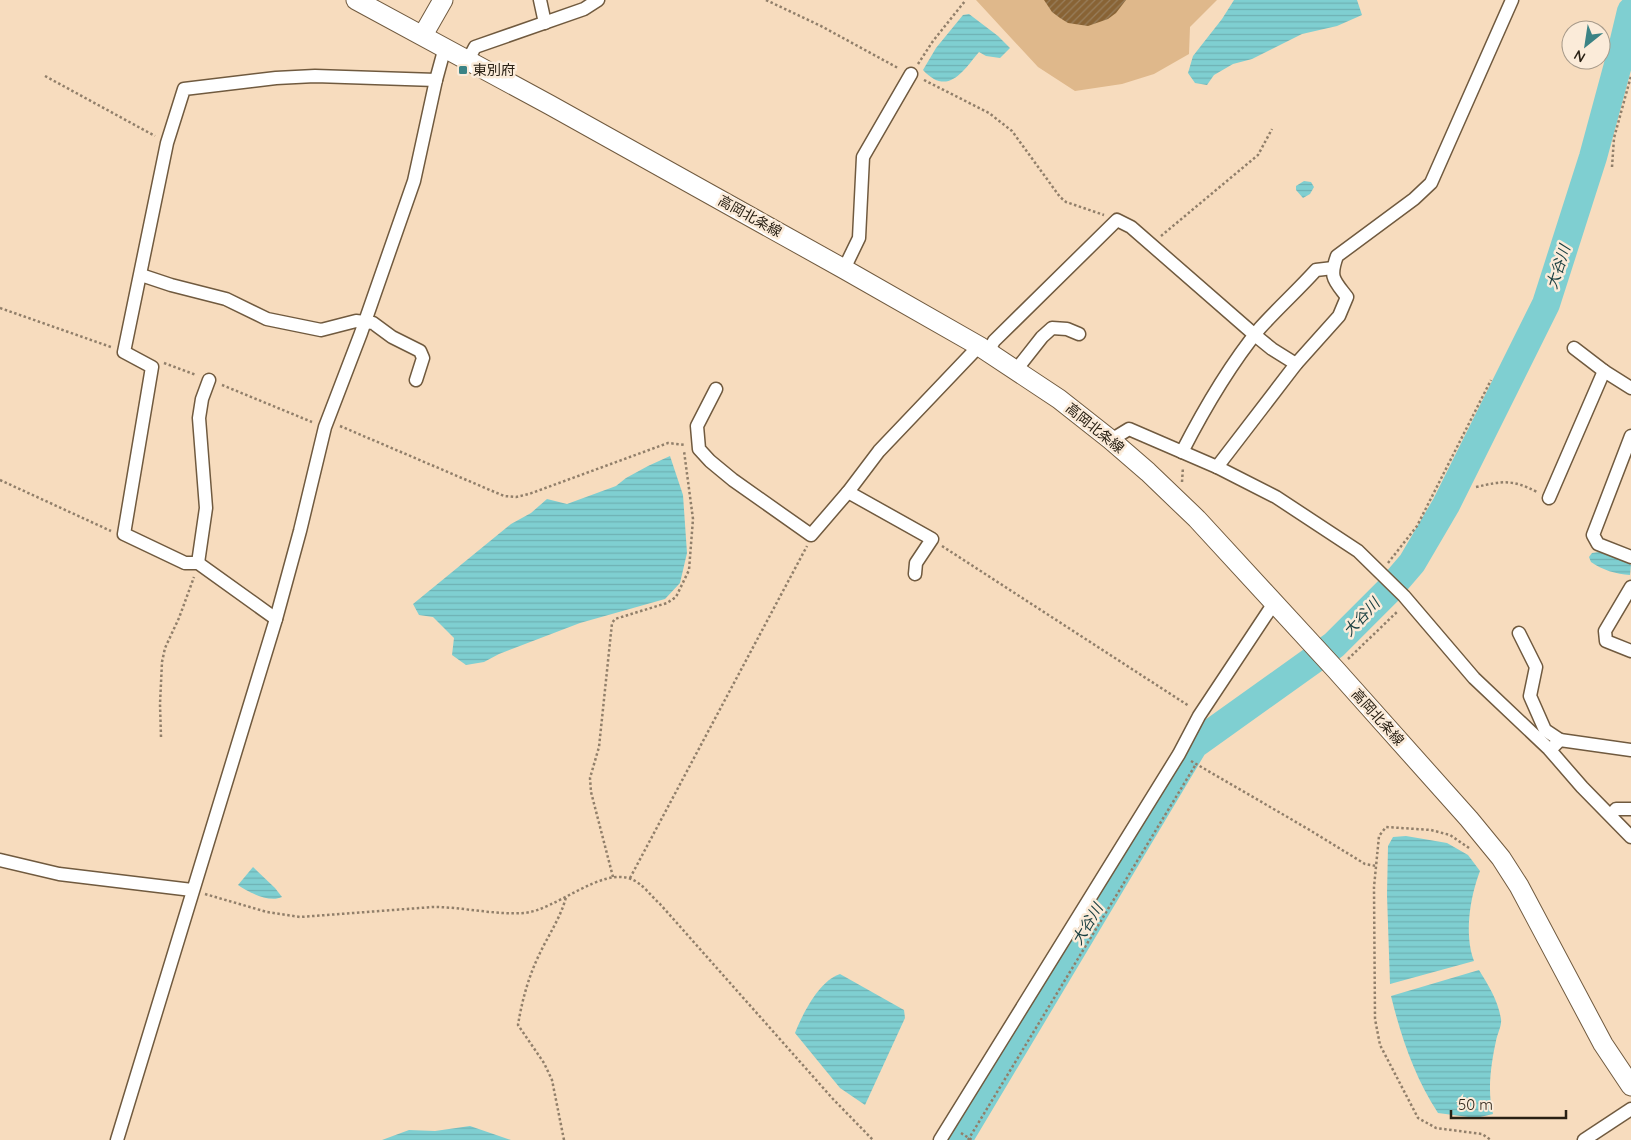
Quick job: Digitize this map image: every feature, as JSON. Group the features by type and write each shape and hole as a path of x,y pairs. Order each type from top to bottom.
{"main road":[{"name":"高岡北条線","path":"356,0 445,47 984,349 1059,399 1111,440 1176,498 1274,603 1469,819 1501,858 1527,901 1604,1044 1631,1086"},
{"path":"423,35 443,0"}],"street":[{"path":"540,0 545,23"},
{"path":"468,60 475,47 584,9 598,0"},
{"path":"1217,467 1296,364 1339,316 1347,298 1333,278 1333,268 1337,256 1414,199 1431,183 1512,0"},
{"path":"117,1140 276,619 326,424 365,322 414,181 445,47"},
{"path":"844,269 859,238 863,157 912,74"},
{"path":"276,619 198,563 184,563 124,534 152,367 124,352 167,143 184,89 276,78 316,76 436,80"},
{"path":"716,389 697,426 699,449 733,480 811,536 848,492 878,451 1117,220 1131,227 1152,244 1272,349 1296,364"},
{"path":"1184,453 1211,398 1255,335 1277,309 1299,290 1316,270 1333,268"},
{"path":"141,275 226,299 267,319 320,330 356,321 374,323 392,337 420,351 423,358 416,380"},
{"path":"1016,370 1042,337 1052,328 1067,329 1079,334"},
{"path":"1574,348 1604,371 1631,388"},
{"path":"1550,498 1604,371"},
{"path":"198,563 206,508 199,418 202,399 209,380"},
{"path":"1111,440 1129,429 1217,467 1276,497 1358,551 1408,601 1474,678 1549,749 1582,787 1612,815 1631,837"},
{"path":"1631,436 1593,535 1598,544 1631,557"},
{"path":"848,492 932,539 916,564 914,574"},
{"path":"1631,587 1605,631 1606,641 1631,651"},
{"path":"940,1140 1179,754 1201,714 1274,603"},
{"path":"1519,633 1536,667 1530,696 1545,730 1560,740 1631,750"},
{"path":"1549,749 1560,740"},
{"path":"1612,815 1616,809 1631,809"},
{"path":"0,860 59,874 192,890"},
{"path":"1584,1140 1631,1109"}],"path":[{"path":"766,0 821,26 886,62 988,113 1012,131 1060,197 1066,202 1117,220"},
{"path":"912,74 933,41 965,1"},
{"path":"44,76 167,143"},
{"path":"1612,167 1614,138 1631,76"},
{"path":"1152,244 1204,198 1258,155 1272,129"},
{"path":"0,308 124,352"},
{"path":"162,362 326,424 504,496 516,497 529,494 668,444 684,444 699,449"},
{"path":"1379,571 1389,562 1417,526 1491,380"},
{"path":"613,877 591,792 590,778 599,748 612,623 615,619 667,603 676,597 689,570 693,519 685,465 684,444"},
{"path":"1176,498 1181,492 1184,453"},
{"path":"0,480 108,530 124,534"},
{"path":"1476,487 1517,482 1550,498"},
{"path":"630,878 811,536"},
{"path":"932,539 1201,714"},
{"path":"161,737 160,704 163,655 198,563"},
{"path":"1334,668 1408,601"},
{"path":"965,1135 970,1139 1195,764 1365,864 1376,866"},
{"path":"1474,852 1450,835 1431,830 1386,827 1379,836 1374,886 1374,1019 1380,1046 1418,1118 1436,1128 1482,1134 1491,1140"},
{"path":"192,890 268,912 300,917 433,907 526,913 550,905 592,883 613,877 630,878 660,904 833,1099 873,1140"},
{"path":"564,1140 552,1080 544,1063 518,1024 520,1009 539,954 562,911 566,896"}],"shaded area":[{"path":"976,0 1217,0 1190,27 1189,54 1154,74 1122,84 1075,91 1038,67"}],"water":[{"path":"1234,0 1357,0 1362,15 1337,26 1302,34 1252,59 1233,64 1214,75 1207,85 1195,83 1188,73 1193,56 1222,19"},
{"path":"969,14 998,36 1010,48 1000,58 986,56 979,52 961,73 947,81 932,78 923,70 936,48 963,15"},
{"path":"1304,181 1311,182 1314,187 1310,194 1303,198 1296,190 1296,186"},
{"path":"670,456 683,495 687,553 680,583 665,599 580,623 499,654 484,662 466,665 452,655 454,638 433,617 419,615 413,604 511,524 531,513 547,499 567,504 616,486 626,478"},
{"path":"1599,552 1631,565 1630,575 1609,571 1591,562 1589,557 1592,553"},
{"path":"1406,836 1447,843 1468,855 1480,871 1473,892 1469,928 1469,939 1474,961 1390,984 1387,895 1388,846 1393,837"},
{"path":"253,867 282,897 265,898 238,885"},
{"path":"1479,970 1495,999 1501,1019 1490,1078 1493,1114 1476,1118 1438,1113 1422,1086 1410,1057 1399,1027 1391,996"},
{"path":"840,974 904,1010 905,1018 865,1105 840,1088 795,1033 807,1007 819,990 825,983"},
{"path":"470,1126 511,1140 382,1140 409,1130 435,1131"}],"building":[{"path":"1044,0 1126,0 1116,13 1108,19 1088,26 1068,23 1052,12"}],"waterway":[{"name":"大谷川","path":"958,1140 1194,745 1334,645 1388,591 1412,563 1446,505 1546,304 1593,157 1631,11"}],"place":[{"name":"東別府","path":"463,70"}]}
